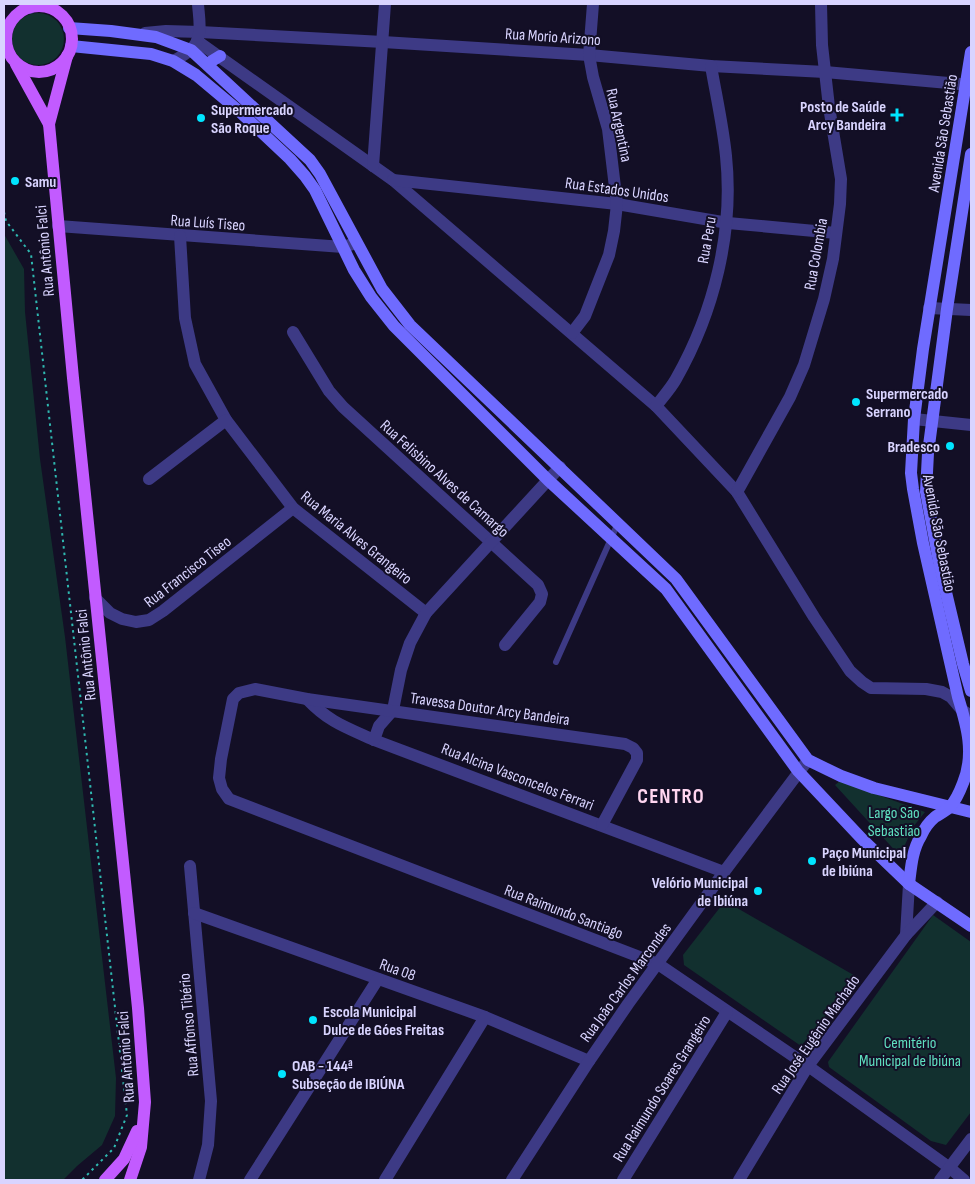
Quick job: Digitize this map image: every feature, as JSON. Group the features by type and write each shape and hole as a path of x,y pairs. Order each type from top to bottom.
{"main road":[{"path":"4,14 28,7 42,7 54,10 64,18 71,37 69,52 59,65 49,71 26,70 16,64 6,50 8,27 15,17 28,7"},
{"path":"69,28 196,41 207,64 310,160 320,174 382,289 410,325 560,466 676,579 808,760 841,776 874,788 971,812"},
{"path":"69,52 151,54 173,61 196,75 239,111 305,176 315,190 354,270 371,297 394,326 548,480 666,589 798,771 862,839 909,884 971,926"},
{"name":"Rua Antônio Falci","path":"69,52 49,124 95,598 138,1008 145,1102 140,1148 130,1180"},
{"name":"Avenida São Sebastião","path":"950,807 960,792 969,761 966,713 923,543 911,472 914,419 929,308 968,84 971,52"},
{"path":"207,64 220,56"},
{"name":"Rua Antônio Falci","path":"16,64 49,124"},
{"name":"Avenida São Sebastião","path":"971,154 968,196 956,244 932,421 926,492 940,567 971,691"},
{"path":"940,242 956,244"},
{"path":"911,472 927,472"},
{"path":"666,589 676,579"},
{"path":"909,884 913,857 920,838 933,819 950,807"},
{"path":"105,1180 124,1160 132,1145 145,1102"}],"street":[{"path":"173,61 196,41 198,4"},
{"path":"373,166 385,4"},
{"name":"Rua Argentina","path":"572,333 585,316 609,255 617,204 608,129 593,77 589,54 593,4"},
{"name":"Rua Colombia","path":"737,492 790,397 804,365 824,299 833,259 841,179 829,107 822,45 821,4"},
{"name":"Rua Morio Arizono","path":"137,34 166,31 196,41 383,42 589,54 711,66 826,72 968,84"},
{"path":"196,41 220,56 393,180 656,406 737,492 814,617 850,671 862,682 871,688 926,689 942,692 966,713"},
{"name":"Rua Peru","path":"656,406 675,380 690,353 703,321 722,258 728,223 726,155 711,66"},
{"name":"Rua Estados Unidos","path":"393,180 617,204 728,223 836,233"},
{"name":"Rua Luís Tiseo","path":"58,226 343,247 356,243"},
{"name":"Rua Maria Alves Grangeiro","path":"180,236 185,318 195,364 226,420 293,508 426,612"},
{"path":"929,308 971,310"},
{"name":"Rua Felisbino Alves de Camargo","path":"293,332 329,391 343,407 538,585 542,594 540,602 505,645"},
{"path":"914,419 971,425"},
{"path":"149,479 226,420"},
{"path":"374,740 379,726 392,710 401,670 410,643 426,612 560,466"},
{"name":"Rua Francisco Tiseo","path":"95,598 110,613 122,619 136,622 149,620 293,508"},
{"name":"Travessa Doutor Arcy Bandeira","path":"255,689 307,699 625,744 633,748 637,753 636,760 602,825"},
{"name":"Rua Raimundo Santiago","path":"255,689 239,693 233,699 230,708 219,778 222,789 229,799 658,964 808,1066 964,1180"},
{"name":"Rua Alcina Vasconcelos Ferrari","path":"307,699 332,721 374,740 724,872"},
{"name":"Rua João Carlos Marcondes","path":"512,1180 589,1060 724,872 808,760"},
{"name":"Rua Affonso Tibério","path":"190,866 211,1101 208,1145 199,1180"},
{"path":"906,935 909,884"},
{"name":"Rua José Eugênio Machado","path":"739,1180 808,1066 906,935 937,902"},
{"name":"Rua 08","path":"194,913 485,1017 589,1060"},
{"path":"250,1180 378,979"},
{"name":"Rua Raimundo Soares Grangeiro","path":"623,1180 727,1012"},
{"path":"385,1180 485,1017"},
{"path":"940,1180 971,1139"}],"lane":[{"path":"556,662 618,522"}],"path":[{"path":"4,212 6,220 31,254 127,1115 114,1148 82,1180"}],"green space":[{"path":"38,13 48,15 56,21 62,29 64,39 62,49 56,57 48,63 38,65 28,63 20,57 14,49 12,39 14,29 20,21 28,15"},
{"path":"4,234 24,269 25,312 40,459 65,637 116,1078 115,1116 102,1145 63,1180 4,1180"},
{"name":"Largo São Sebastião","path":"840,781 925,812 913,827 900,856 835,785"},
{"name":"Cemitério Municipal de Ibiúna","path":"725,901 857,977 801,1046 684,965 683,955"},
{"name":"Cemitério Municipal de Ibiúna","path":"933,915 971,942 971,1112 946,1145 931,1141 829,1067 828,1062"}],"place":[{"name":"Posto de Saúde Arcy Bandeira","path":"897,115"},
{"name":"Supermercado São Roque","path":"201,118"},
{"name":"Samu","path":"15,181"},
{"name":"Supermercado Serrano","path":"856,402"},
{"name":"Bradesco","path":"950,446"},
{"name":"Paço Municipal de Ibiúna","path":"812,861"},
{"name":"Velório Municipal de Ibiúna","path":"758,891"},
{"name":"Escola Municipal Dulce de Góes Freitas","path":"313,1020"},
{"name":"OAB - 144ª Subseção de IBIÚNA","path":"282,1074"}],"district":[{"name":"CENTRO","path":"671,796"}]}
